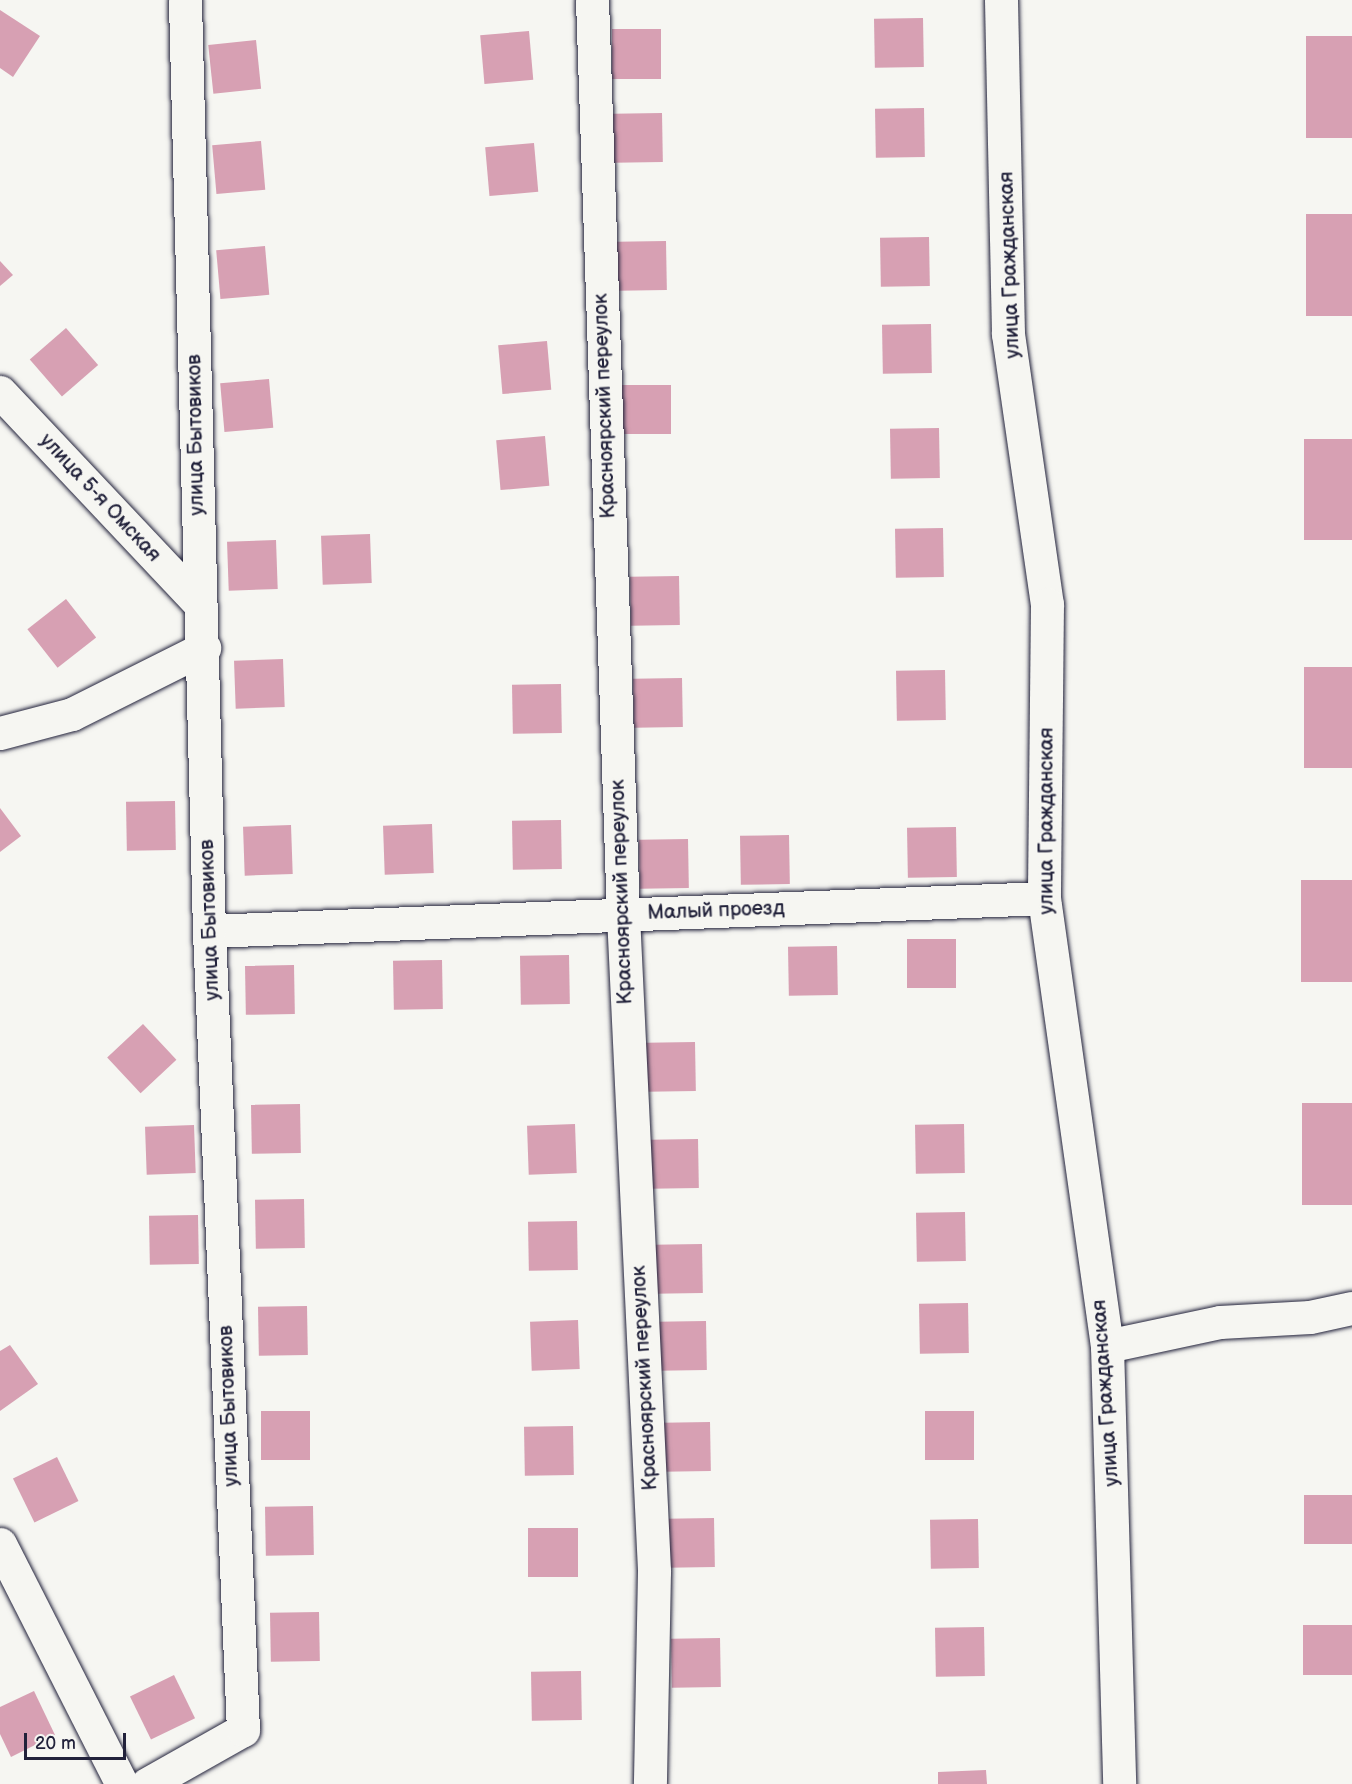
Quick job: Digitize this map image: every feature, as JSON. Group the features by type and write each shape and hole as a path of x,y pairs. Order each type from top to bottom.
{"street":[{"name":"улица Бытовиков","path":"147,1784 243,1730 209,931 204,648 200,604 185,0"},
{"name":"Красноярский переулок","path":"592,0 622,915 654,1571 650,1784"},
{"name":"улица Гражданская","path":"1001,0 1008,334 1047,604 1044,898 1107,1346 1119,1784"},
{"name":"улица 5-я Омская","path":"0,392 200,604"},
{"path":"0,733 72,714 204,648"},
{"name":"Малый проезд","path":"209,931 1044,898"},
{"path":"1107,1346 1220,1322 1311,1317 1352,1308"},
{"path":"0,1544 122,1784"}],"building":[{"path":"0,10 40,36 13,77 0,68"},
{"path":"923,18 924,67 875,68 874,19"},
{"path":"612,29 661,29 661,79 612,79"},
{"path":"529,31 533,80 484,84 480,35"},
{"path":"1306,36 1352,36 1352,138 1306,138"},
{"path":"256,40 261,89 213,94 208,45"},
{"path":"924,108 925,157 876,158 875,109"},
{"path":"662,113 663,162 614,163 613,114"},
{"path":"261,141 265,190 216,194 212,145"},
{"path":"534,143 538,192 489,196 485,147"},
{"path":"1306,214 1352,214 1352,316 1306,316"},
{"path":"929,237 930,286 881,287 880,238"},
{"path":"666,241 667,290 618,291 617,242"},
{"path":"265,246 269,295 220,299 216,250"},
{"path":"0,261 13,275 0,286"},
{"path":"931,324 932,373 883,374 882,325"},
{"path":"66,328 98,365 62,396 30,359"},
{"path":"547,341 551,390 502,394 498,345"},
{"path":"269,379 273,428 224,432 220,383"},
{"path":"621,385 671,385 671,434 621,434"},
{"path":"939,428 940,478 891,479 890,429"},
{"path":"545,436 549,486 501,490 496,440"},
{"path":"1304,439 1352,439 1352,540 1304,540"},
{"path":"943,528 944,577 896,578 895,529"},
{"path":"370,534 372,583 323,585 321,536"},
{"path":"276,540 278,589 229,591 227,542"},
{"path":"679,576 680,625 631,626 630,577"},
{"path":"66,599 96,638 58,668 27,629"},
{"path":"283,659 285,707 236,709 234,661"},
{"path":"1304,667 1352,667 1352,768 1304,768"},
{"path":"945,670 946,720 897,721 896,671"},
{"path":"682,678 683,727 634,728 633,679"},
{"path":"561,684 562,733 513,734 512,685"},
{"path":"175,801 176,850 127,851 126,802"},
{"path":"0,808 21,836 0,852"},
{"path":"561,820 562,869 513,870 512,821"},
{"path":"432,824 434,873 385,875 383,826"},
{"path":"291,825 293,874 245,876 243,827"},
{"path":"956,827 957,877 908,878 907,828"},
{"path":"789,835 790,884 741,885 740,836"},
{"path":"688,839 689,888 640,889 639,840"},
{"path":"1301,880 1352,880 1352,982 1301,982"},
{"path":"907,939 956,939 956,988 907,988"},
{"path":"837,946 838,995 789,996 788,947"},
{"path":"569,955 570,1004 521,1005 520,956"},
{"path":"442,960 443,1009 394,1010 393,961"},
{"path":"294,965 295,1014 246,1015 245,966"},
{"path":"143,1024 176,1060 141,1093 107,1057"},
{"path":"695,1042 696,1091 647,1092 646,1043"},
{"path":"1302,1103 1352,1103 1352,1205 1302,1205"},
{"path":"300,1104 301,1153 252,1154 251,1105"},
{"path":"575,1124 577,1173 529,1175 527,1126"},
{"path":"964,1124 965,1173 916,1174 915,1125"},
{"path":"194,1125 196,1173 147,1175 145,1127"},
{"path":"698,1139 699,1188 650,1189 649,1140"},
{"path":"304,1199 305,1248 256,1249 255,1200"},
{"path":"965,1212 966,1261 917,1262 916,1213"},
{"path":"198,1215 199,1264 150,1265 149,1216"},
{"path":"577,1221 578,1270 529,1271 528,1222"},
{"path":"702,1244 703,1293 654,1294 653,1245"},
{"path":"968,1303 969,1353 920,1354 919,1304"},
{"path":"307,1306 308,1355 259,1356 258,1307"},
{"path":"578,1320 580,1369 532,1371 530,1322"},
{"path":"706,1321 707,1370 658,1371 657,1322"},
{"path":"10,1345 38,1384 0,1411 0,1351"},
{"path":"261,1411 310,1411 310,1460 261,1460"},
{"path":"925,1411 974,1411 974,1460 925,1460"},
{"path":"710,1422 711,1471 663,1472 662,1423"},
{"path":"573,1426 574,1475 525,1476 524,1427"},
{"path":"57,1457 78,1501 34,1523 13,1478"},
{"path":"1304,1495 1352,1495 1352,1544 1304,1544"},
{"path":"313,1506 314,1555 266,1556 265,1507"},
{"path":"714,1518 715,1567 667,1568 666,1519"},
{"path":"978,1519 979,1568 931,1569 930,1520"},
{"path":"528,1528 578,1528 578,1577 528,1577"},
{"path":"319,1612 320,1661 271,1662 270,1613"},
{"path":"1303,1625 1352,1625 1352,1675 1303,1675"},
{"path":"984,1627 985,1676 936,1677 935,1628"},
{"path":"720,1638 721,1687 672,1688 671,1639"},
{"path":"581,1671 582,1720 532,1721 531,1672"},
{"path":"174,1675 195,1718 151,1740 130,1696"},
{"path":"34,1691 55,1735 11,1757 0,1734 0,1707"},
{"path":"986,1770 987,1784 938,1784 938,1772"}]}
